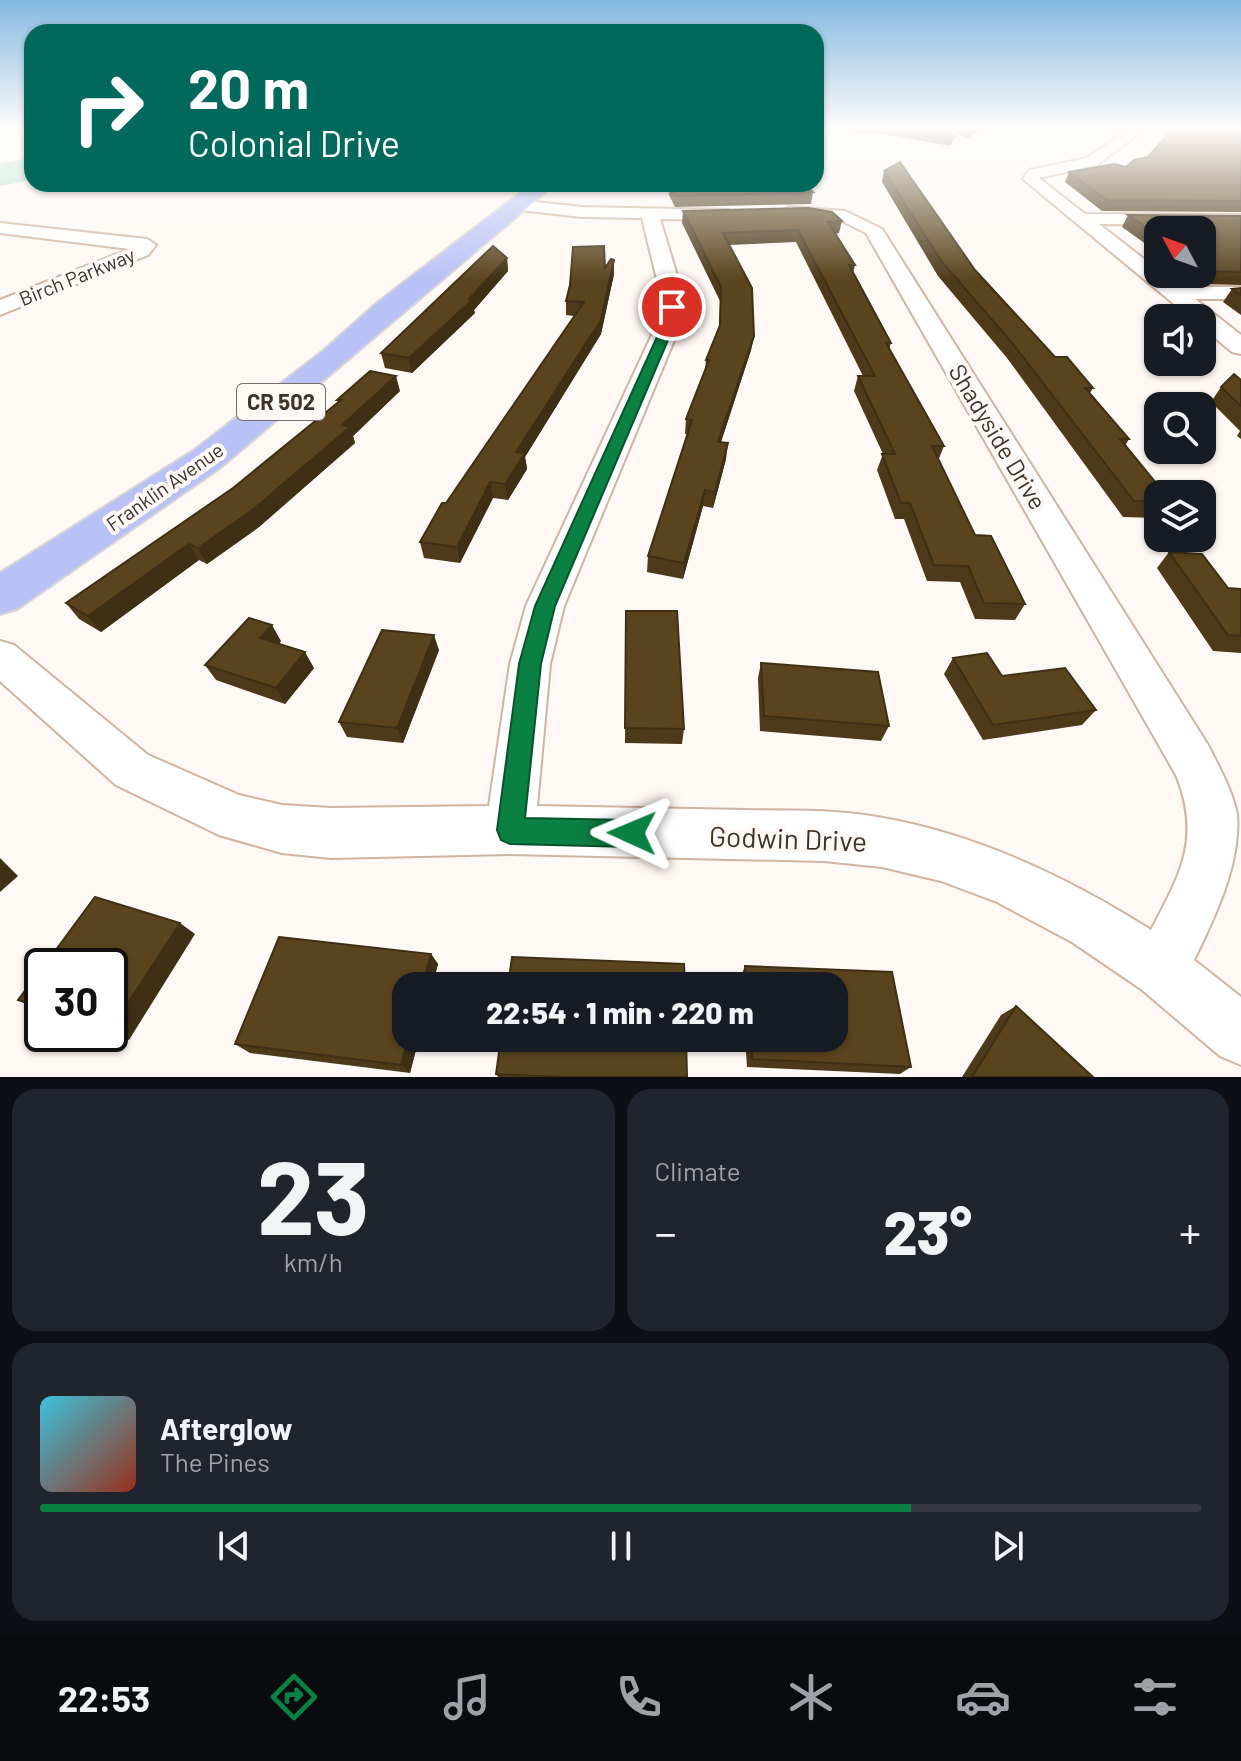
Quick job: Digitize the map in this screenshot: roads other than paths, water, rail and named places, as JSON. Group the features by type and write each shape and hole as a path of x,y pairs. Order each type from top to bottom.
{"main road":[{"name":"Franklin Avenue","path":"0,596 140,506 229,442 334,358 387,309 527,192"}],"street":[{"path":"1032,179 1241,347"},
{"name":"Shadyside Drive","path":"530,192 561,211 650,215 817,212 856,219 873,229 1192,760 1206,790 1214,823 1212,856 1161,969"},
{"path":"510,830 530,664 545,606 668,326 671,292 650,215"},
{"path":"1080,219 1241,220"},
{"name":"Birch Parkway","path":"0,228 147,245 141,251 0,308"},
{"path":"1173,293 1241,293"},
{"name":"Godwin Drive","path":"0,657 132,770 236,818 282,829 331,833 510,830 824,836 882,842 941,856 1010,881 1091,923 1161,969 1241,1035"}]}
